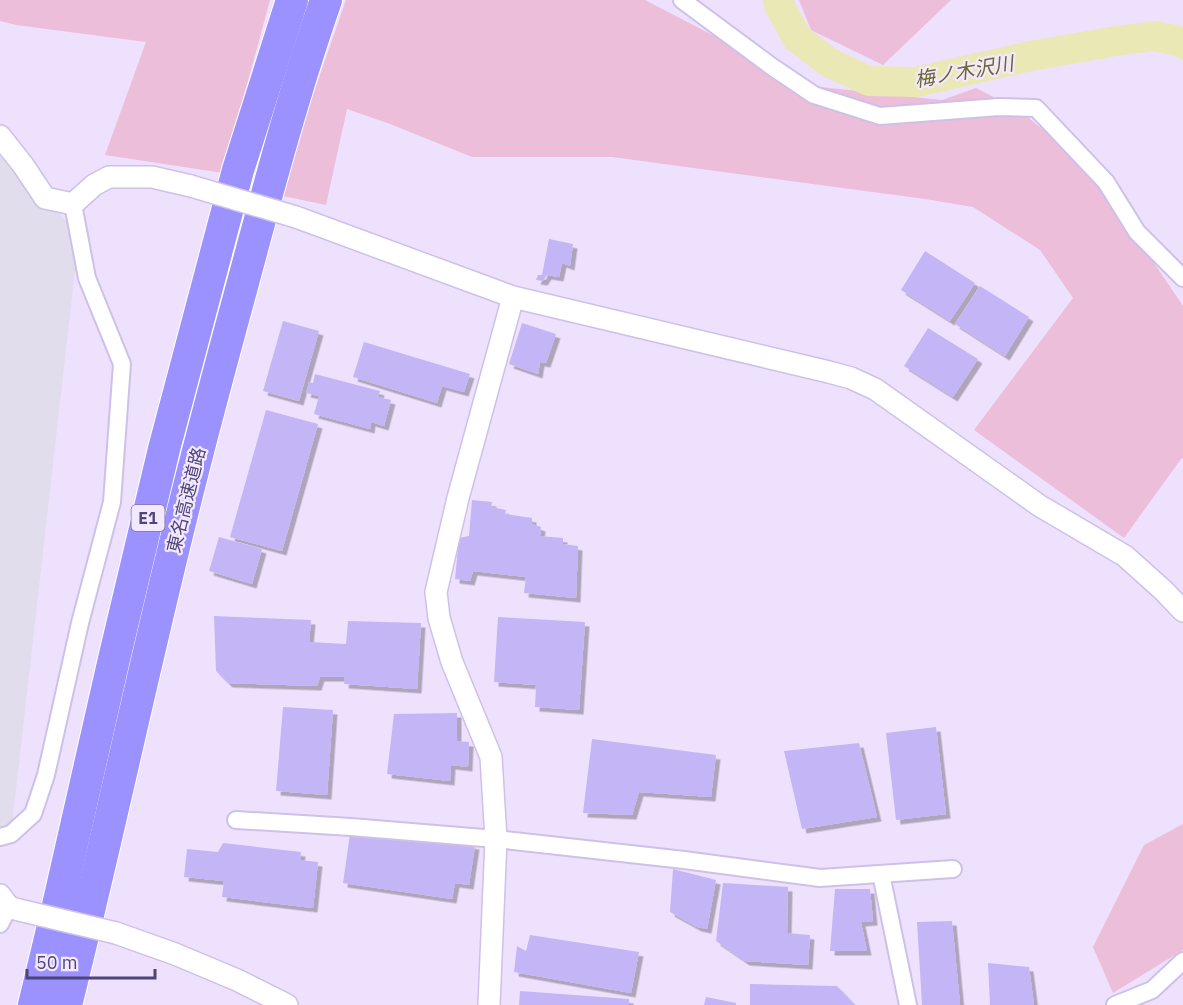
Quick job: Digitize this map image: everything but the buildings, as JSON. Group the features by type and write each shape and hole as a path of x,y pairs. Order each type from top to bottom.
{"highway":[{"name":"東名高速道路","path":"34,1005 167,437 238,170 292,0"},
{"name":"東名高速道路","path":"66,1005 194,467 273,173 326,0"}],"street":[{"path":"682,0 814,95 880,116 999,107 1036,108 1106,182 1137,232 1183,278"},
{"path":"0,136 45,198 73,204"},
{"path":"73,204 94,185 109,177 152,177 296,217 513,297 851,378 874,389 1040,506 1125,556 1183,611"},
{"path":"0,837 11,834 33,814 46,775 80,623 112,502 122,364 87,278 73,204"},
{"path":"489,1005 496,839 491,757 452,662 439,618 436,592 458,498 513,297"},
{"path":"236,820 496,839 820,878 953,869"},
{"path":"881,874 908,1005"},
{"path":"7,909 116,933 237,980 287,1005"},
{"path":"1115,1005 1152,990 1183,961"}],"shaded area":[{"path":"0,0 270,0 223,173 105,155 146,42 0,21"},
{"path":"346,0 645,0 811,86 942,100 976,88 1019,110 1090,168 1183,306 1183,458 1124,538 974,430 1073,298 1040,250 973,207 612,157 472,157 347,109 326,205 278,195"},
{"path":"799,0 951,0 883,65 811,30"},
{"path":"0,150 79,235 11,834 0,833"},
{"path":"1183,824 1183,950 1113,993 1093,947 1144,845"}],"waterway":[{"name":"梅ノ木沢川","path":"778,0 797,38 828,62 869,81 916,82 1031,56 1154,36 1179,41 1183,44"}]}
